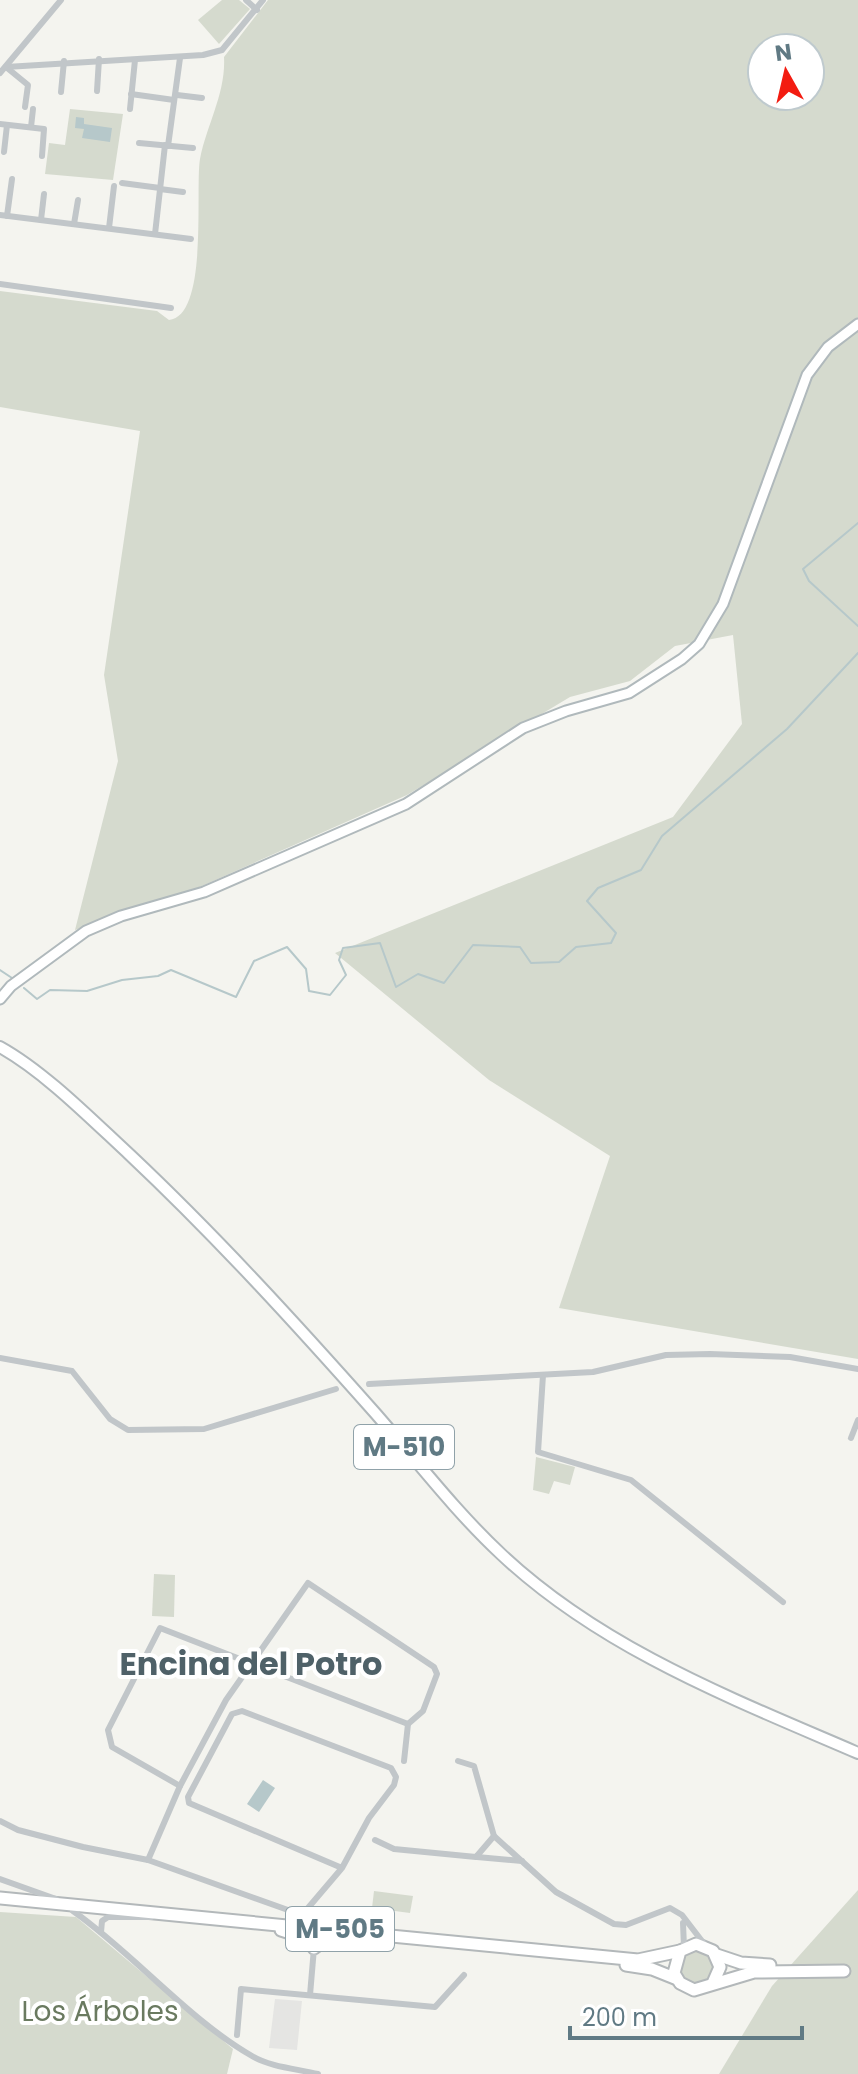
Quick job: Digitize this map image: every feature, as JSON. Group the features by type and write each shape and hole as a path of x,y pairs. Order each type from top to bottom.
{"highway":[{"name":"M-505","path":"0,1896 153,1917 636,1966 677,1979 694,1990 754,1972 844,1971"},
{"name":"M-505","path":"0,1905 70,1907 348,1930 638,1960 705,1945 717,1955 741,1963 858,1973"},
{"path":"302,1915 348,1930"},
{"path":"281,1930 309,1939 314,1948 326,1939 370,1939"},
{"path":"677,1979 674,1965 682,1950"},
{"path":"713,1983 720,1967 717,1955"}],"main road":[{"path":"0,992 86,931 121,916 204,892 406,804 523,728 566,711 629,693 682,659 713,625 723,604 807,375 828,347 858,324"},
{"path":"0,999 11,986"},
{"name":"M-510","path":"0,1038 13,1054 111,1138 189,1211 303,1333 436,1487 502,1555 610,1637 699,1685 858,1753"},
{"name":"M-510","path":"0,1047 13,1054"}],"street":[{"path":"0,73 61,0"},
{"path":"246,0 257,10"},
{"path":"6,67 99,59 180,58 222,50 263,0"},
{"path":"155,234 180,58"},
{"path":"97,91 99,59"},
{"path":"130,109 135,60"},
{"path":"61,92 64,61"},
{"path":"6,67 28,85 31,127"},
{"path":"131,94 202,98"},
{"path":"4,152 3,124 44,129 42,156"},
{"path":"139,143 193,148"},
{"path":"12,179 4,215 191,239"},
{"path":"122,183 183,192"},
{"path":"109,228 114,186"},
{"path":"41,220 44,194"},
{"path":"74,224 78,200"},
{"path":"0,284 171,308"},
{"path":"369,1384 593,1372 666,1355 790,1357 858,1369"},
{"path":"0,1358 72,1371 110,1419 128,1430 204,1429 336,1389"},
{"path":"543,1375 538,1452 631,1480 783,1602"},
{"path":"851,1438 858,1420"},
{"path":"148,1860 180,1786 226,1700 308,1583 434,1667 436,1684 423,1711 408,1724 404,1761"},
{"path":"180,1786 112,1747 108,1730 160,1628 408,1724"},
{"path":"0,1821 18,1830 148,1860 302,1915 342,1868 396,1777 391,1768 242,1711 232,1714 188,1797 189,1803 342,1868"},
{"path":"458,1761 474,1766 494,1836 556,1892 614,1924 626,1925 664,1908 682,1915 705,1945"},
{"path":"476,1857 494,1836"},
{"path":"375,1840 394,1849 522,1861"},
{"path":"0,1881 3,1888 0,1896"},
{"path":"0,1881 70,1907 191,2010 254,2058 318,2074"},
{"path":"682,1915 682,1950"},
{"path":"101,1932 102,1921 108,1917 153,1917"},
{"path":"310,1995 314,1948"},
{"path":"237,2035 241,1989 435,2007 464,1975"}],"shaded area":[{"path":"76,117 84,118 84,124 112,128 110,142 82,138 84,129 75,128"},
{"path":"263,1780 275,1788 259,1812 247,1804"},
{"path":"275,1999 302,2001 297,2050 269,2048"}],"green space":[{"path":"222,0 239,0 250,9 219,44 198,20"},
{"path":"268,0 858,0 858,1359 559,1308 610,1156 489,1080 335,953 673,817 742,724 733,635 675,646 630,681 570,697 407,795 195,889 75,930 118,761 104,675 140,431 0,407 0,291 157,311 169,320 182,313 195,275 200,159 224,70 224,57"},
{"path":"70,109 123,114 113,180 45,174 49,143 65,145"},
{"path":"536,1457 575,1467 570,1485 554,1481 549,1494 533,1490"},
{"path":"154,1574 175,1575 174,1617 152,1616"},
{"path":"858,1890 858,2074 719,2074 772,1986"},
{"path":"374,1891 413,1896 410,1913 372,1908"},
{"name":"Los Árboles","path":"0,1912 76,1917 233,2049 227,2074 0,2074"},
{"path":"697,1950 709,1955 714,1967 709,1979 697,1984 685,1979 680,1967 685,1955"}],"waterway":[{"path":"858,523 803,569 809,581 858,626"},
{"path":"24,988 37,999 50,990 87,991 122,980 158,976 171,970 236,997 254,961 287,947 306,969 309,991 330,995 346,975 339,960 343,948 380,943 396,987 418,974 444,983 473,945 520,947 531,963 559,962 576,947 611,943 616,933 587,901 598,888 641,870 662,836 787,729 858,653"},
{"path":"0,970 12,978"}],"district":[{"name":"Encina del Potro","path":"251,1664"}]}
